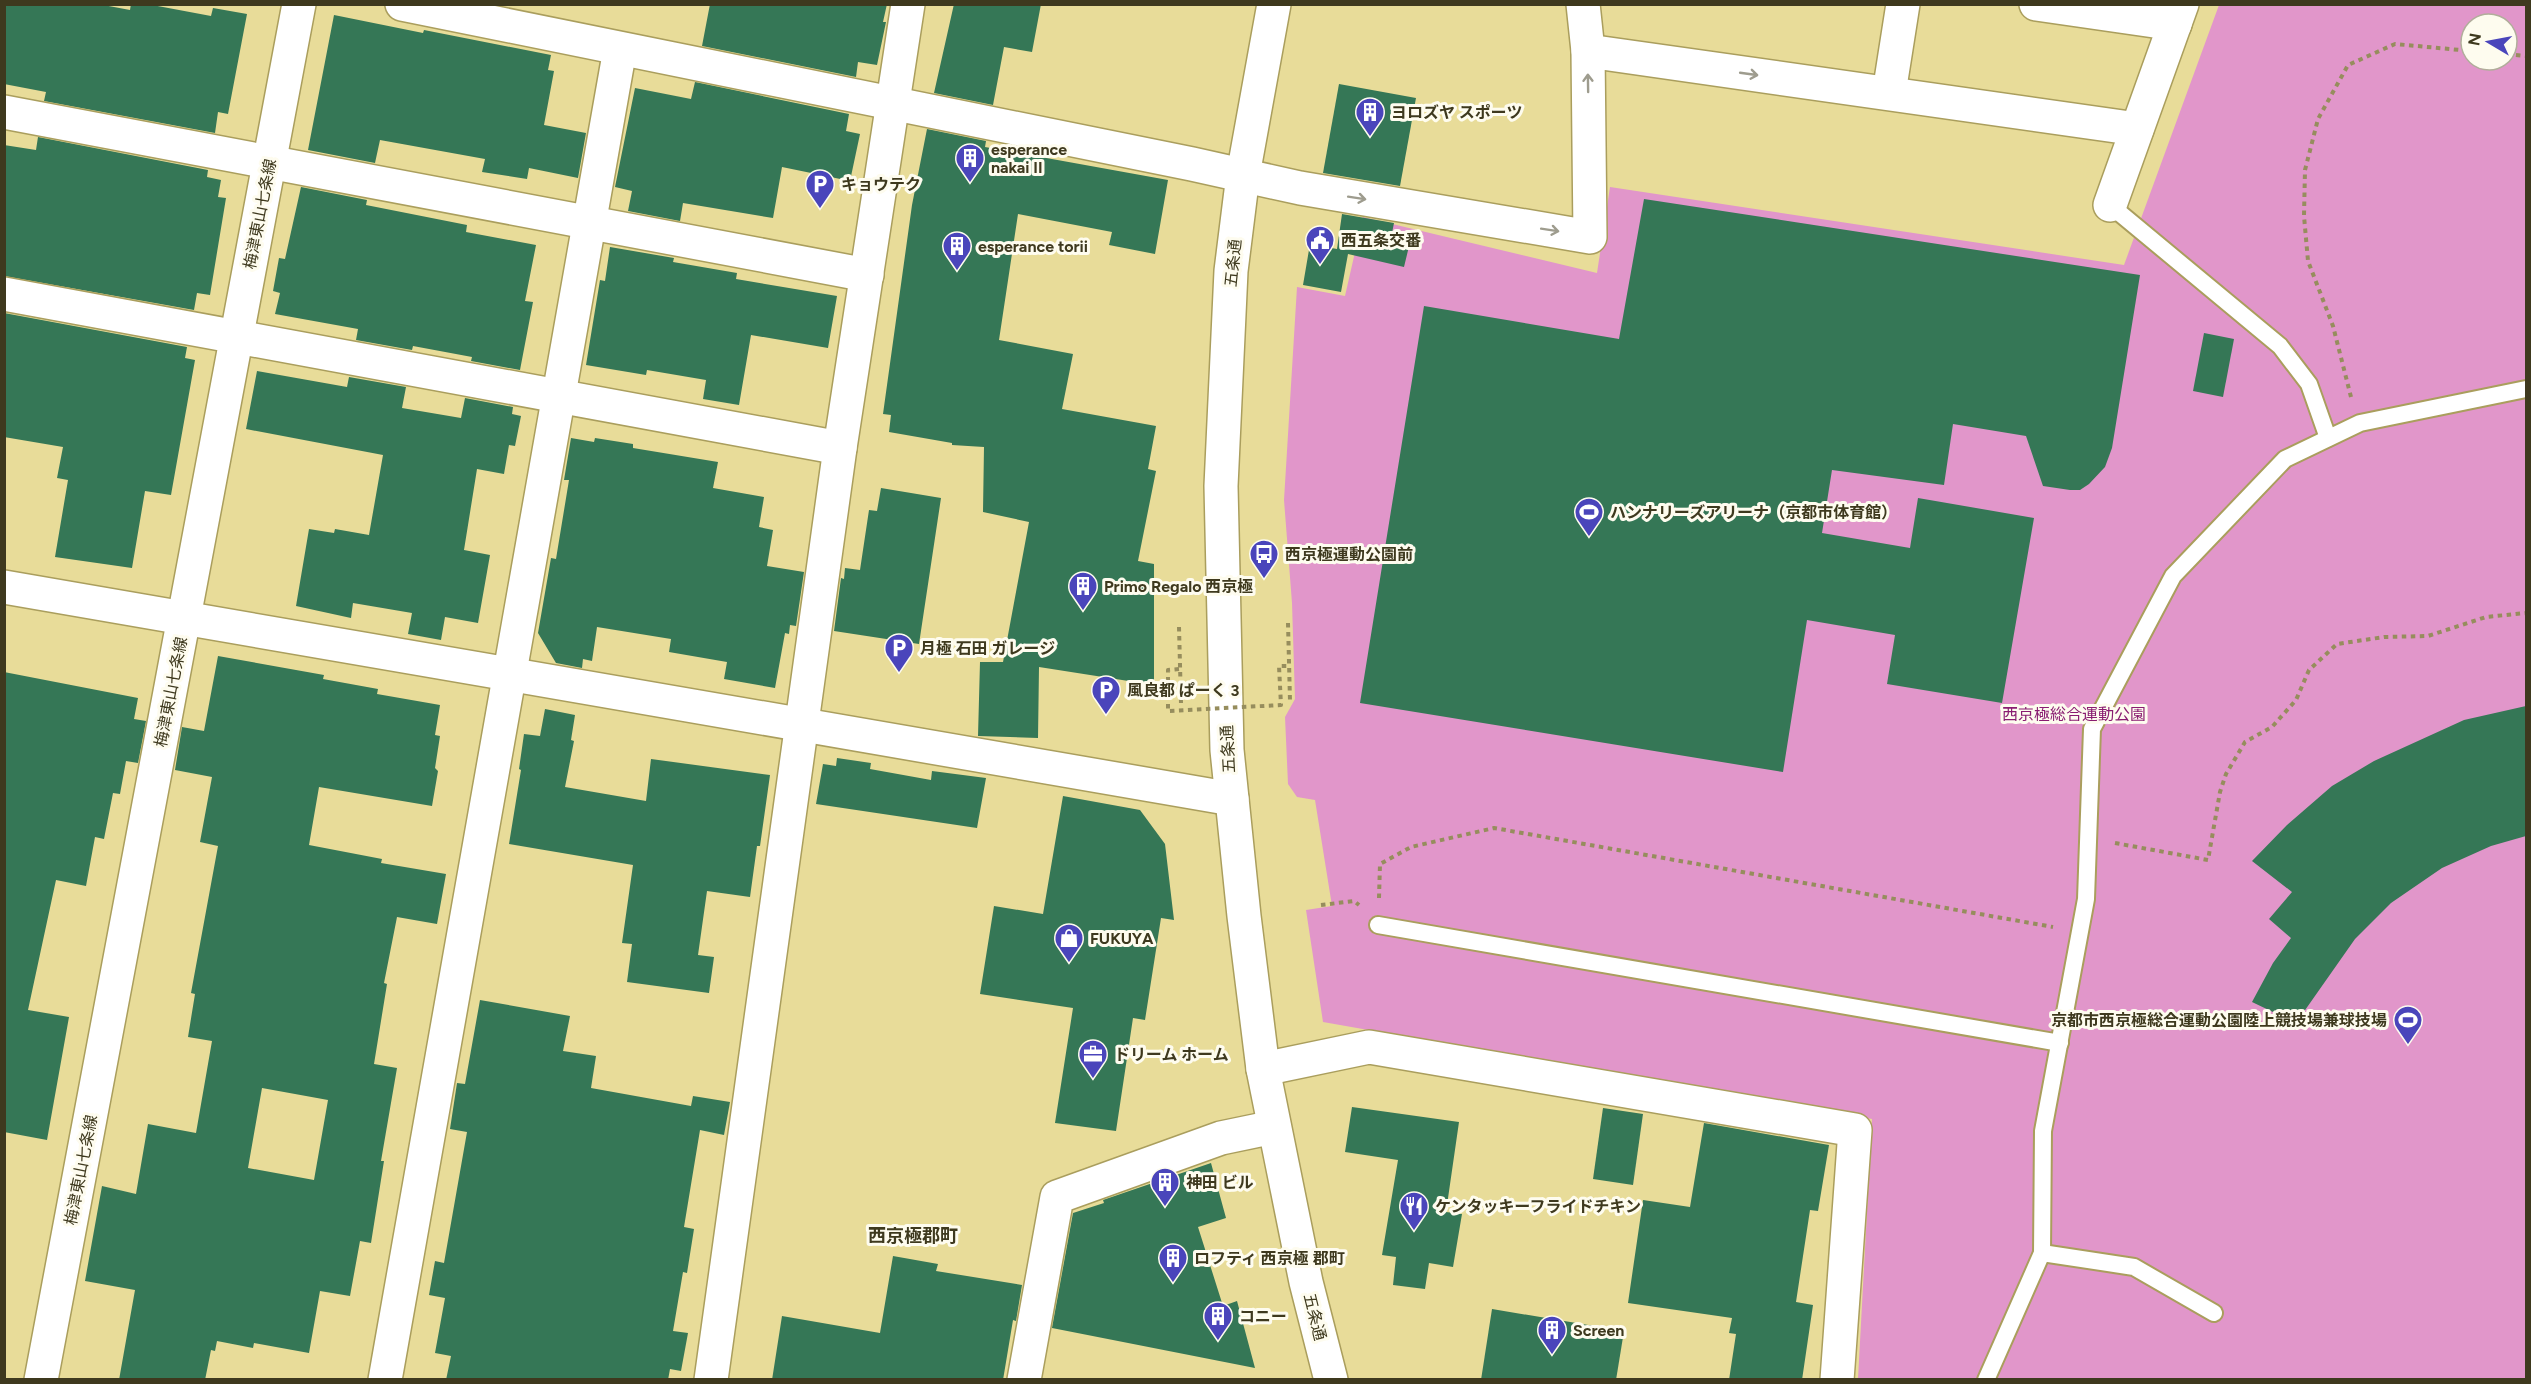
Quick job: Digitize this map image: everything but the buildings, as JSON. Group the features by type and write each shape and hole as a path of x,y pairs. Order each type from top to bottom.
{"main road":[{"name":"梅津東山七条線","path":"42,1380 299,4"},
{"path":"402,4 1300,188 1590,237 1588,51 1583,4"},
{"path":"711,1380 840,448 908,4"},
{"name":"五条通","path":"1274,4 1243,175 1231,271 1221,486 1227,750 1263,1069 1306,1282 1331,1380"},
{"path":"1889,93 1904,4"},
{"path":"2036,4 2179,14 2110,205"},
{"path":"385,1380 620,49"},
{"path":"1588,51 2137,129"},
{"path":"4,112 867,274"},
{"path":"4,294 840,448"},
{"path":"4,586 1232,799"},
{"path":"1263,1069 1369,1047 1855,1130 1837,1380"},
{"path":"1024,1380 1057,1197 1221,1138 1274,1127"}],"lane":[{"path":"2110,205 2280,346 2308,384 2328,438"},
{"path":"1986,1380 2042,1253 2043,1131 2086,899 2092,729 2173,576 2285,459 2360,423 2526,389"},
{"path":"1378,925 2060,1043"},
{"path":"2042,1253 2134,1267 2214,1313"}],"path":[{"path":"2360,423 2349,391 2333,326 2308,261 2304,216 2305,170 2318,119 2348,65 2395,44 2459,50"},
{"path":"2088,838 2208,860 2220,792 2226,774 2245,742 2272,727 2296,700 2308,670 2337,644 2384,637 2428,636 2486,617 2526,613"},
{"path":"1288,623 1290,701"},
{"path":"1179,627 1180,702"},
{"path":"1179,669 1168,670 1168,711 1281,705 1279,666 1290,666"},
{"path":"1378,925 1380,864 1411,847 1494,828 2080,932"}],"green space":[{"name":"西京極総合運動公園","path":"2219,5 2526,5 2526,1379 1858,1379 1872,1119 1323,1022 1306,910 1332,906 1315,800 1297,797 1288,784 1285,717 1295,699 1292,603 1284,500 1297,287 1345,296 1363,217 1597,273 1610,187 2124,265"}],"place":[{"name":"ヨロズヤ スポーツ","path":"1370,138"},
{"name":"esperance nakai II","path":"970,184"},
{"name":"キョウテク","path":"820,210"},
{"name":"西五条交番","path":"1320,266"},
{"name":"esperance torii","path":"957,272"},
{"name":"ハンナリーズアリーナ（京都市体育館）","path":"1589,538"},
{"name":"西京極運動公園前","path":"1264,580"},
{"name":"Primo Regalo 西京極","path":"1083,612"},
{"name":"月極 石田 ガレージ","path":"899,674"},
{"name":"風良都 ぱーく 3","path":"1106,716"},
{"name":"FUKUYA","path":"1069,964"},
{"name":"京都市西京極総合運動公園陸上競技場兼球技場","path":"2408,1046"},
{"name":"ドリーム ホーム","path":"1093,1080"},
{"name":"神田 ビル","path":"1165,1208"},
{"name":"ケンタッキーフライドチキン","path":"1414,1232"},
{"name":"ロフティ 西京極 郡町","path":"1173,1284"},
{"name":"コニー","path":"1218,1342"},
{"name":"Screen","path":"1552,1356"}],"district":[{"name":"西京極郡町","path":"913,1236"}]}
